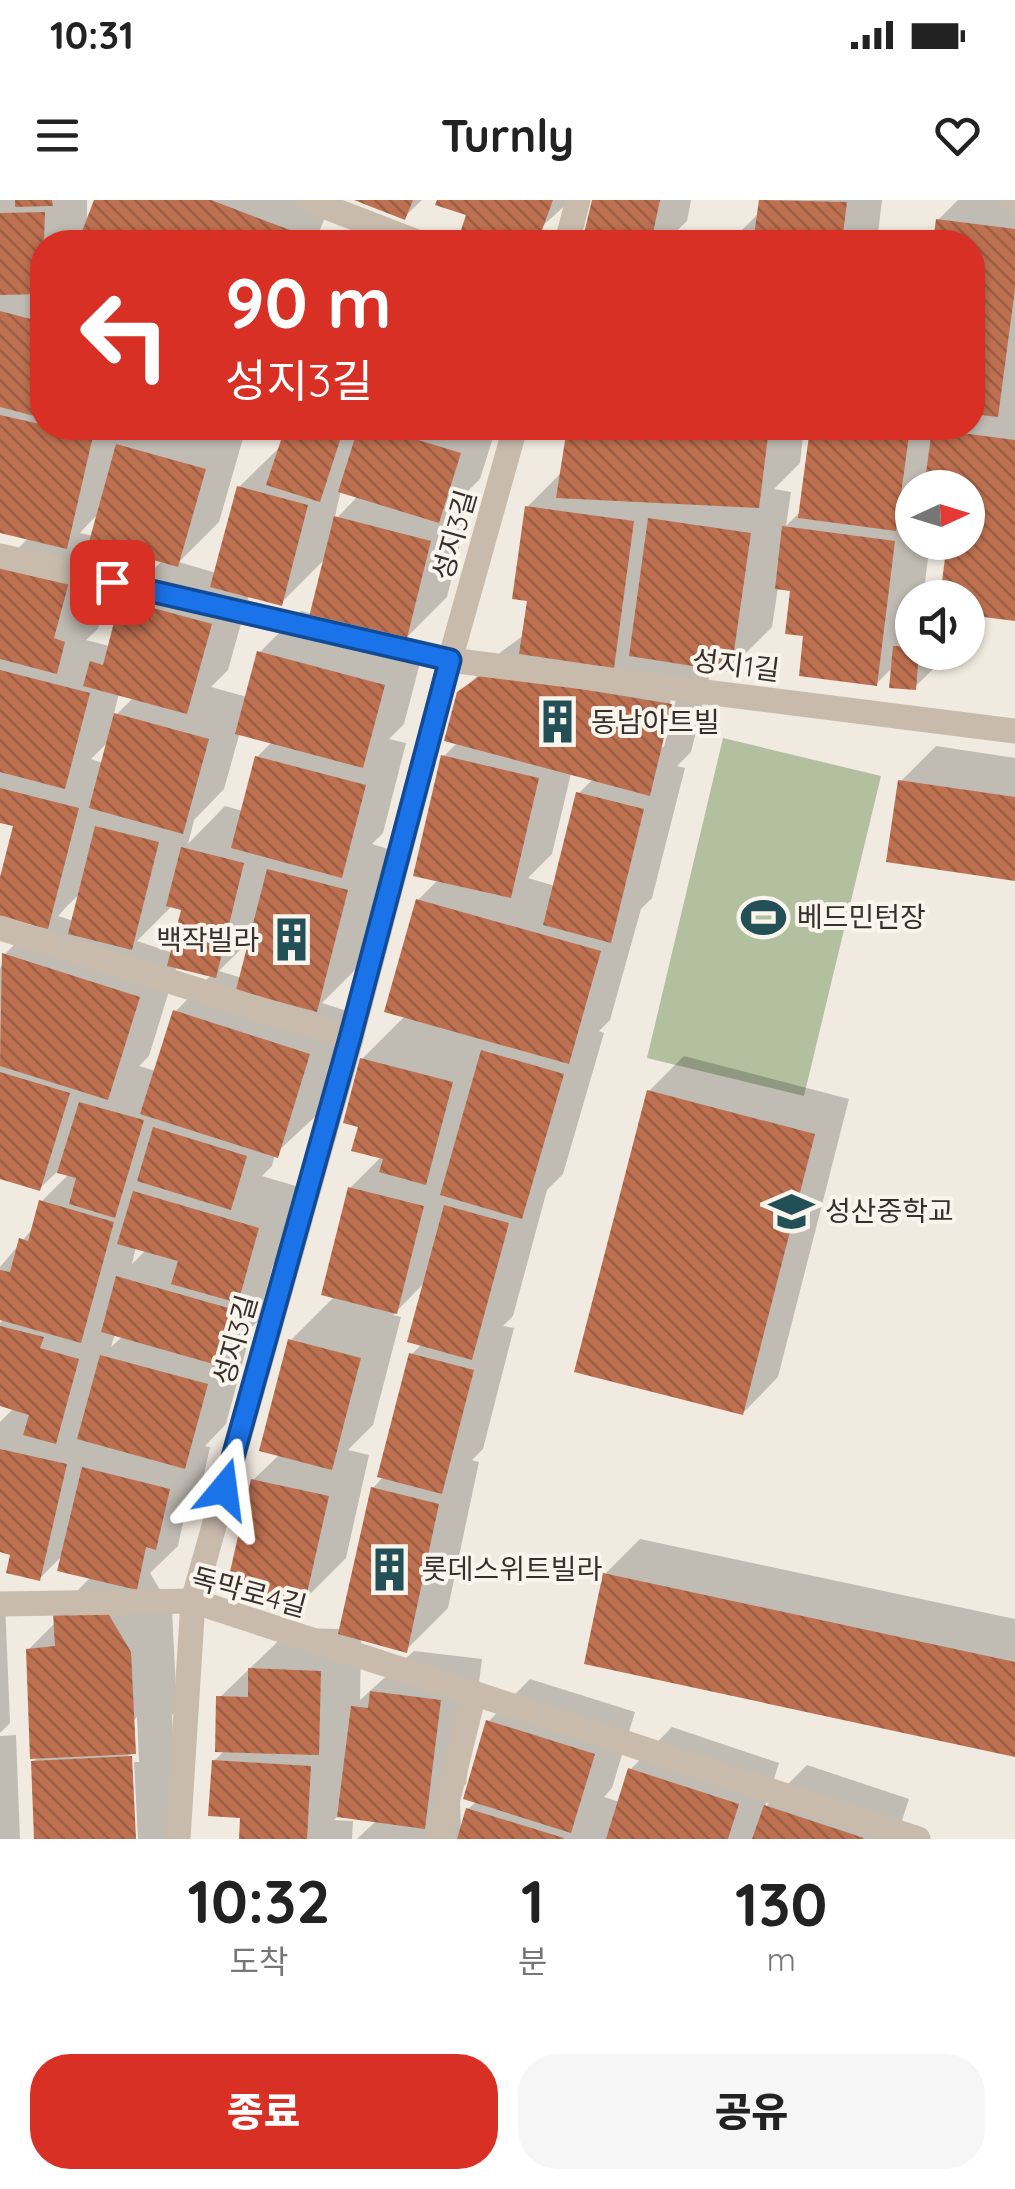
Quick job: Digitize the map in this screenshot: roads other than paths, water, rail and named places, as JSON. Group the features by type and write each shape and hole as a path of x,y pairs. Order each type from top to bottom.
{"street":[{"path":"308,200 386,230"},
{"path":"570,230 578,200"},
{"name":"성지3길","path":"178,1839 192,1602 513,440"},
{"path":"0,556 450,660"},
{"name":"성지1길","path":"450,660 1015,731"},
{"path":"0,928 350,1038"},
{"name":"독막로4길","path":"0,1604 192,1602 918,1839"},
{"path":"438,1839 474,1694"}],"place":[{"name":"동남아트빌","path":"558,722"},
{"name":"베드민턴장","path":"764,917"},
{"name":"백작빌라","path":"292,940"},
{"name":"성산중학교","path":"792,1211"},
{"name":"롯데스위트빌라","path":"389,1569"}]}
